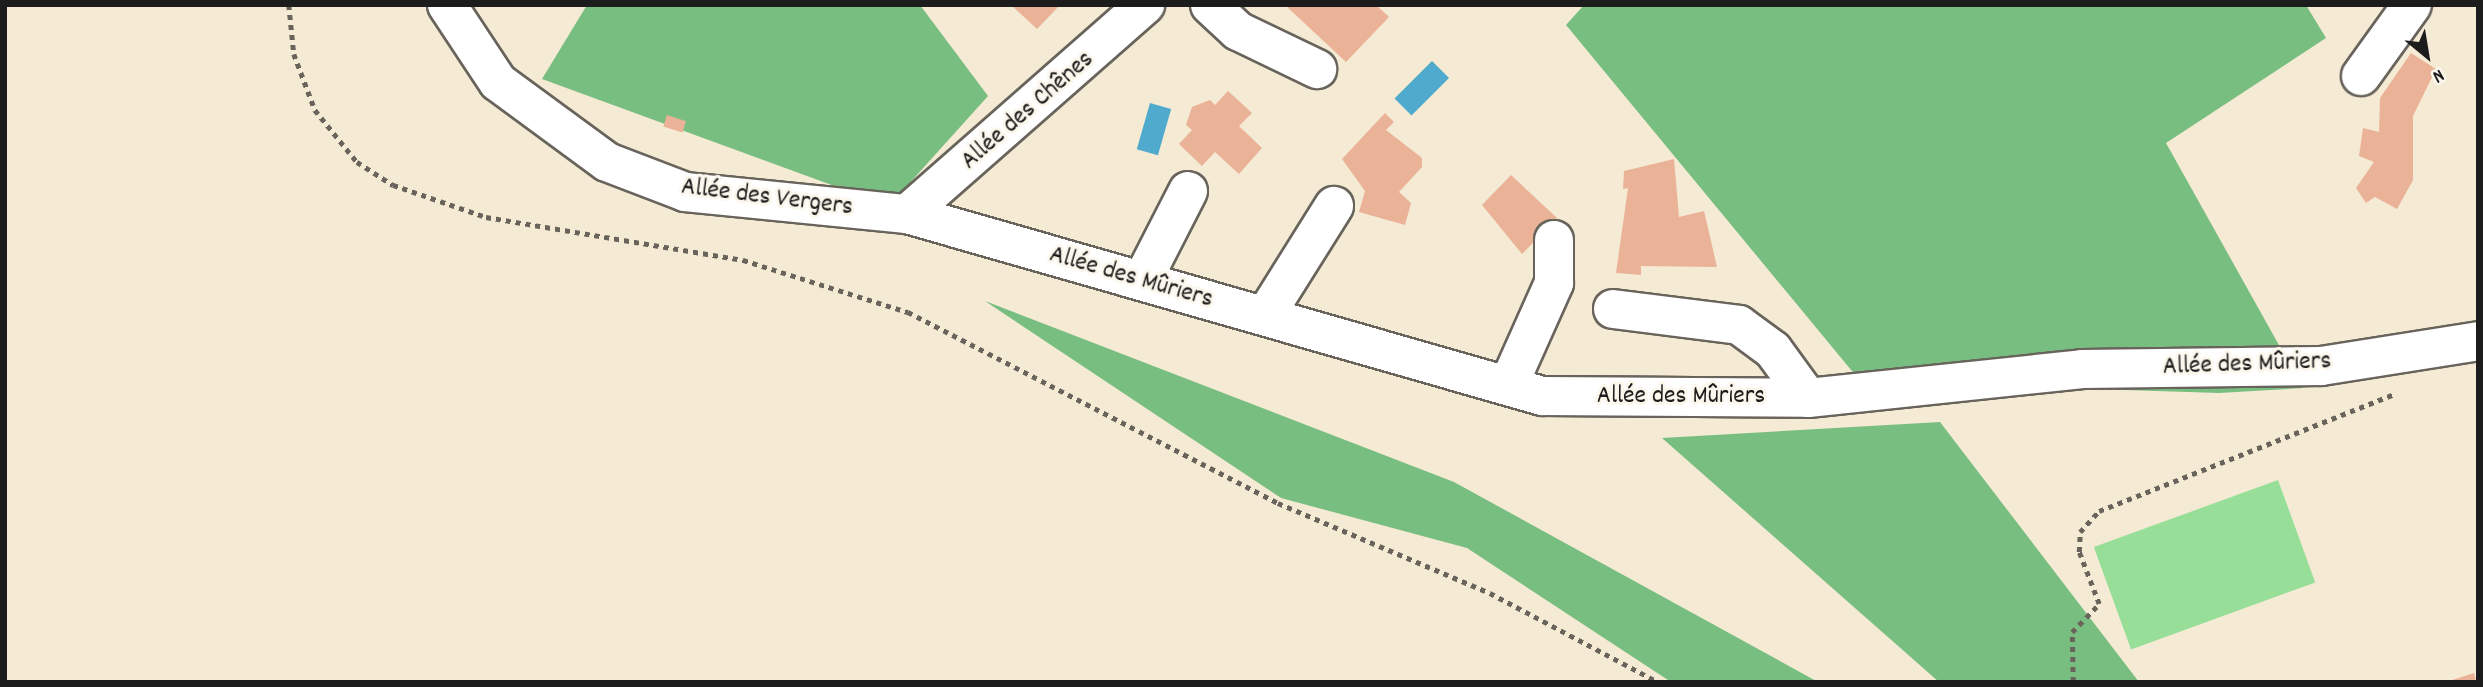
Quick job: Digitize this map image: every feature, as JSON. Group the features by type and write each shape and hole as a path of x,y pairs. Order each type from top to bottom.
{"street":[{"name":"Allée des Vergers","path":"447,5 498,82 607,162 685,192 907,214"},
{"name":"Allée des Chênes","path":"907,214 1145,5"},
{"path":"1210,5 1238,31 1317,69"},
{"path":"2361,76 2412,5"},
{"path":"1142,281 1188,191"},
{"path":"1265,316 1334,206"},
{"name":"Allée des Mûriers","path":"907,214 1542,396 1808,398 2082,369 2321,366 2478,341"},
{"path":"1507,386 1554,283 1554,240"},
{"path":"1613,309 1739,325 1773,350 1808,398"}],"path":[{"path":"289,5 294,54 315,110 357,162 393,185 486,218 743,260 908,312 1278,503 1490,593 1658,682"},
{"path":"2073,682 2072,632 2099,604 2079,552 2080,532 2099,511 2401,391"}],"green space":[{"path":"587,5 920,5 988,96 889,206 542,79"},
{"path":"1584,5 2306,5 2326,38 2166,143 2303,388 2219,393 2030,387 1937,404 1880,405 1566,25"},
{"path":"985,301 1454,482 1818,682 1671,682 1467,548 1281,498"},
{"path":"1940,422 2139,682 1939,682 1662,438"},
{"path":"2278,480 2315,582 2131,649 2094,547"}],"water":[{"path":"1432,61 1449,78 1411,115 1395,98"},
{"path":"1150,103 1171,109 1158,155 1137,149"}],"building":[{"path":"1011,5 1060,5 1037,29"},
{"path":"1285,5 1376,5 1389,17 1346,62"},
{"path":"2411,53 2436,69 2413,116 2413,180 2397,209 2375,197 2366,203 2356,188 2374,162 2359,156 2363,128 2379,132 2380,98"},
{"path":"1228,91 1252,113 1239,126 1262,148 1239,174 1215,152 1202,166 1179,144 1192,130 1186,125 1192,107 1210,100 1215,105"},
{"path":"1385,113 1394,122 1386,130 1422,158 1422,167 1399,192 1411,203 1405,225 1359,212 1365,191 1342,159"},
{"path":"667,115 686,121 682,133 663,126"},
{"path":"1674,159 1679,217 1704,211 1717,267 1641,266 1641,275 1616,273 1628,188 1623,189 1624,171"},
{"path":"1511,175 1557,218 1522,254 1482,205"},
{"path":"2474,673 2476,682 2449,682 2449,681"}]}
